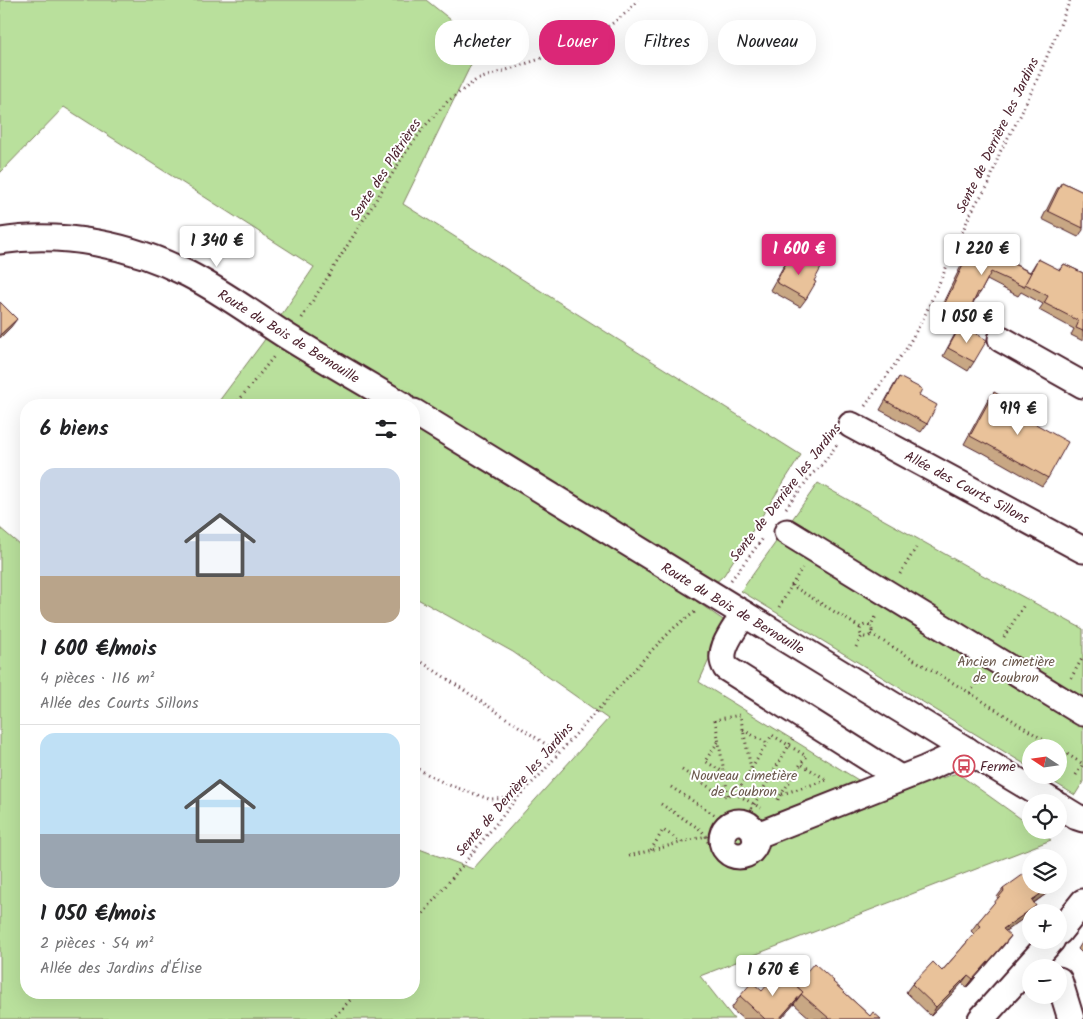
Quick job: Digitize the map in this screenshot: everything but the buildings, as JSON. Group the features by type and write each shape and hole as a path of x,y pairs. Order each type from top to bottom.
{"street":[{"name":"Route du Bois de Bernouille","path":"0,241 14,238 70,239 147,256 189,275 392,399"},
{"path":"1001,339 1083,385"},
{"name":"Route du Bois de Bernouille","path":"420,416 1040,794"},
{"name":"Allée des Courts Sillons","path":"851,425 1083,550"},
{"path":"778,527 1083,713"},
{"path":"744,614 723,650 723,663 726,668 900,778"},
{"path":"739,825 900,778 967,750"},
{"path":"1067,811 1083,819"},
{"path":"1067,926 1083,902"},
{"path":"981,1019 1051,949"},
{"path":"1066,1004 1071,1019"}],"path":[{"name":"Sente des Plâtrières","path":"241,399 304,316 404,155 431,119 448,101 476,80 537,60 596,34 620,17 638,0"},
{"name":"Sente de Derrière les Jardins","path":"420,918 517,798 675,628 716,598 778,527 812,474 822,465 906,348 924,316 976,203 988,186 1000,152 1020,116 1070,0"},
{"path":"779,608 791,585 815,548"},
{"path":"889,594 916,548"},
{"path":"791,585 861,628"},
{"path":"992,657 1024,605"},
{"path":"861,628 865,625 872,629 869,637 862,636"},
{"path":"856,647 862,636 860,634 861,628"},
{"path":"871,634 1044,739"},
{"path":"420,661 559,753"},
{"path":"728,796 715,720 740,715 751,770"},
{"path":"743,730 767,743"},
{"path":"739,825 736,794 772,736 806,756 773,807"},
{"path":"629,856 739,825 795,736"},
{"path":"719,741 705,761 724,772"},
{"path":"1068,754 1083,764 1076,775"},
{"path":"781,794 827,780 801,764"},
{"path":"420,770 446,784 489,799 517,798"},
{"path":"682,770 723,796 736,794"},
{"path":"671,787 715,815 739,825"},
{"path":"661,804 702,830 739,825"},
{"path":"650,851 663,830 682,842"},
{"path":"332,1019 351,999"}],"green space":[{"name":"Nouveau cimetière de Coubron","path":"0,0 426,0 451,20 435,20 435,65 471,65 403,204 801,455 724,575 696,601 726,622 699,682 863,783 880,798 957,773 1022,820 1022,839 1051,840 1028,849 1022,849 1022,851 700,976 734,1019 0,1019 0,528 20,545 20,999 420,999 420,849 473,869 608,719 513,652 420,600 420,399 220,399 263,342 314,267 64,107 0,173"},
{"name":"Ancien cimetière de Coubron","path":"818,483 1083,629 1083,782 1075,795 1057,784 1068,784 1068,739 1022,739 1022,763 741,591"}],"place":[{"name":"Ferme","path":"964,766"}]}
